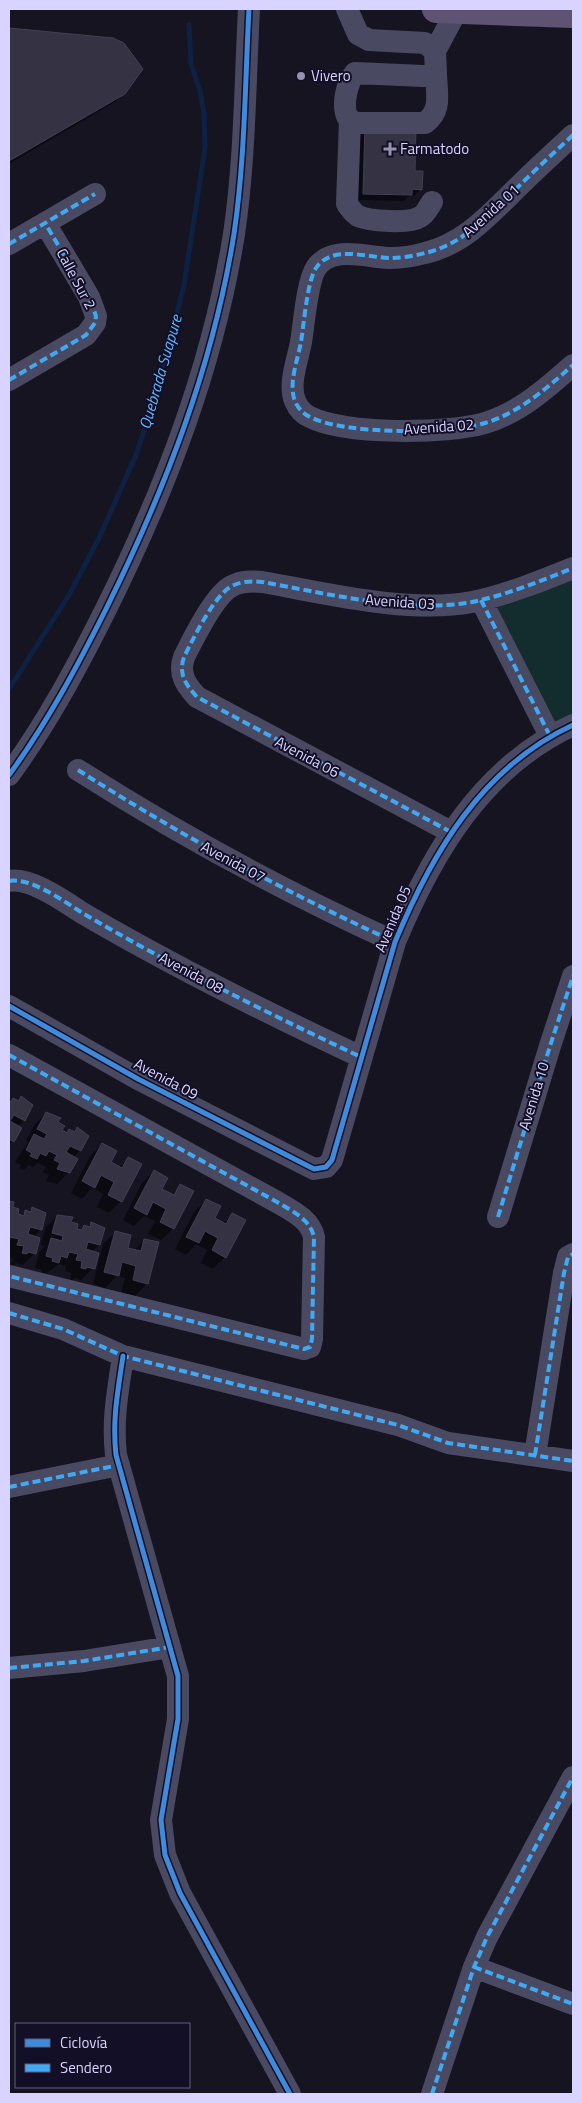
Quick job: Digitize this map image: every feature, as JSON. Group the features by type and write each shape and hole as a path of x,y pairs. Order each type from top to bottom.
{"main road":[{"path":"447,9 573,14"}],"street":[{"path":"9,775 51,714 92,637 156,503 188,418 209,346 233,235 241,174 248,9"},
{"path":"347,9 358,34 369,40 425,43 436,62"},
{"path":"436,62 423,76 355,73 350,79 347,88 346,115 356,123 425,123 433,117 437,109 436,62 447,9"},
{"path":"350,120 347,204 356,215 369,219 391,221 418,219 425,213 432,202"},
{"name":"Avenida 01","path":"296,402 293,386 313,275 322,262 340,254 390,258 407,257 451,244 484,220 573,135"},
{"path":"9,244 95,194"},
{"name":"Calle Sur 2","path":"9,380 86,335 95,323 96,316 90,297 45,223"},
{"name":"Avenida 02","path":"296,402 301,411 310,417 326,423 404,430 458,428 486,422 524,404 573,365"},
{"name":"Avenida 03","path":"181,665 194,637 224,591 246,581 398,604 452,604 481,600 573,568"},
{"path":"481,600 550,736"},
{"name":"Avenida 06","path":"181,665 184,680 198,696 451,832"},
{"name":"Avenida 05","path":"314,1169 326,1167 332,1160 395,942 423,880 451,832 476,799 517,758 550,736 573,725"},
{"name":"Avenida 07","path":"78,770 148,814 252,872 305,900 395,942"},
{"name":"Avenida 08","path":"17,882 56,897 109,928 230,993 361,1057"},
{"name":"Avenida 10","path":"498,1217 573,976"},
{"name":"Avenida 09","path":"9,1006 138,1079 314,1169"},
{"path":"9,1055 277,1202 301,1217 312,1227 314,1237 312,1339 310,1347 304,1349 9,1276"},
{"path":"535,1455 564,1273 568,1257 573,1254"},
{"path":"9,1313 56,1327 123,1356 398,1425 448,1442 573,1460"},
{"path":"123,1356 114,1412 113,1431 119,1465 178,1676 179,1699 174,1743 161,1820 164,1855 180,1893 290,2094"},
{"path":"9,1486 119,1465"},
{"path":"9,1668 84,1661 170,1647"},
{"path":"432,2094 474,1967 487,1937 573,1777"},
{"path":"474,1967 573,2004"}],"green space":[{"path":"573,568 573,725 550,736 481,600"}],"building":[{"path":"9,28 113,38 124,43 143,69 125,94 9,161"},
{"name":"Farmatodo","path":"365,125 416,127 415,171 423,171 422,190 412,189 412,195 363,194"},
{"path":"21,1096 33,1105 25,1121 14,1115 10,1121 22,1128 14,1142 9,1139 9,1101 11,1102 13,1098 19,1101"},
{"path":"46,1112 61,1118 58,1122 65,1126 62,1130 67,1133 69,1129 75,1132 77,1127 89,1136 81,1151 70,1146 66,1152 78,1159 70,1173 57,1169 60,1163 54,1160 57,1155 49,1151 46,1156 40,1153 37,1159 30,1156 32,1153 26,1150 34,1134 44,1139 47,1134 37,1129"},
{"path":"102,1143 117,1151 111,1162 122,1168 128,1157 142,1164 122,1202 108,1195 114,1182 101,1175 95,1188 82,1181"},
{"path":"154,1170 168,1178 162,1189 174,1195 180,1184 194,1191 174,1229 160,1222 166,1209 153,1202 147,1215 134,1208"},
{"path":"206,1199 221,1206 215,1218 226,1224 232,1213 246,1220 226,1258 212,1250 218,1238 205,1231 199,1243 186,1237"},
{"path":"9,1201 14,1202 13,1207 19,1209 18,1214 24,1216 25,1210 31,1212 32,1207 46,1213 42,1230 30,1227 28,1234 40,1238 36,1254 22,1253 24,1246 17,1245 19,1239 10,1237 9,1243"},
{"path":"57,1215 73,1217 71,1222 78,1224 77,1229 82,1230 84,1225 90,1227 91,1222 105,1228 100,1245 88,1242 86,1249 99,1253 95,1269 81,1268 82,1261 76,1260 78,1254 69,1252 67,1258 61,1256 59,1263 52,1261 53,1258 46,1256 51,1238 62,1241 63,1236 52,1233"},
{"path":"115,1231 131,1235 128,1248 141,1251 144,1239 159,1242 148,1284 133,1280 136,1266 122,1262 119,1276 104,1272"}],"waterway":[{"name":"Quebrada Suapure","path":"9,689 69,595 99,538 136,455 157,391 184,285 205,148 204,113 200,91 191,64 189,25"}],"marked path":[{"path":"573,135 477,226 453,242 439,249 408,257 391,258 341,254 331,256 323,261 316,268 310,283 301,342 294,372 293,394 296,404 310,417 326,423 347,427 397,431 468,427 497,419 521,406 543,391 573,365"},
{"path":"9,244 95,194"},
{"path":"9,380 86,335 95,323 96,316 89,297 45,223"},
{"path":"451,832 197,697 184,679 182,669 184,657 205,618 219,598 232,586 243,582 262,582 367,601 394,604 447,605 498,596 573,568"},
{"path":"481,600 550,736"},
{"path":"78,770 234,862 313,903 395,942"},
{"path":"9,881 27,883 48,892 186,970 361,1057"},
{"path":"498,1217 573,976"},
{"path":"9,1055 277,1202 304,1220 309,1225 314,1237 312,1339 310,1347 304,1349 9,1276"},
{"path":"535,1455 564,1273 568,1257 573,1254"},
{"path":"9,1313 63,1329 123,1356 398,1425 448,1443 573,1461"},
{"path":"9,1487 119,1465"},
{"path":"9,1668 84,1661 170,1647"},
{"path":"432,2094 474,1967 487,1937 573,1777"},
{"path":"474,1967 573,2004"}],"cycle path":[{"path":"9,775 61,694 128,564 167,473 200,379 225,283 238,206 243,150 249,9"},
{"path":"9,1006 138,1079 314,1169 326,1167 332,1160 395,942 426,876 444,845 486,789 512,764 541,743 573,725"},
{"path":"123,1356 115,1417 116,1455 178,1676 178,1719 161,1820 165,1855 180,1893 290,2094"}],"place":[{"name":"Vivero","path":"301,76"},
{"name":"Farmatodo","path":"390,149"}]}
